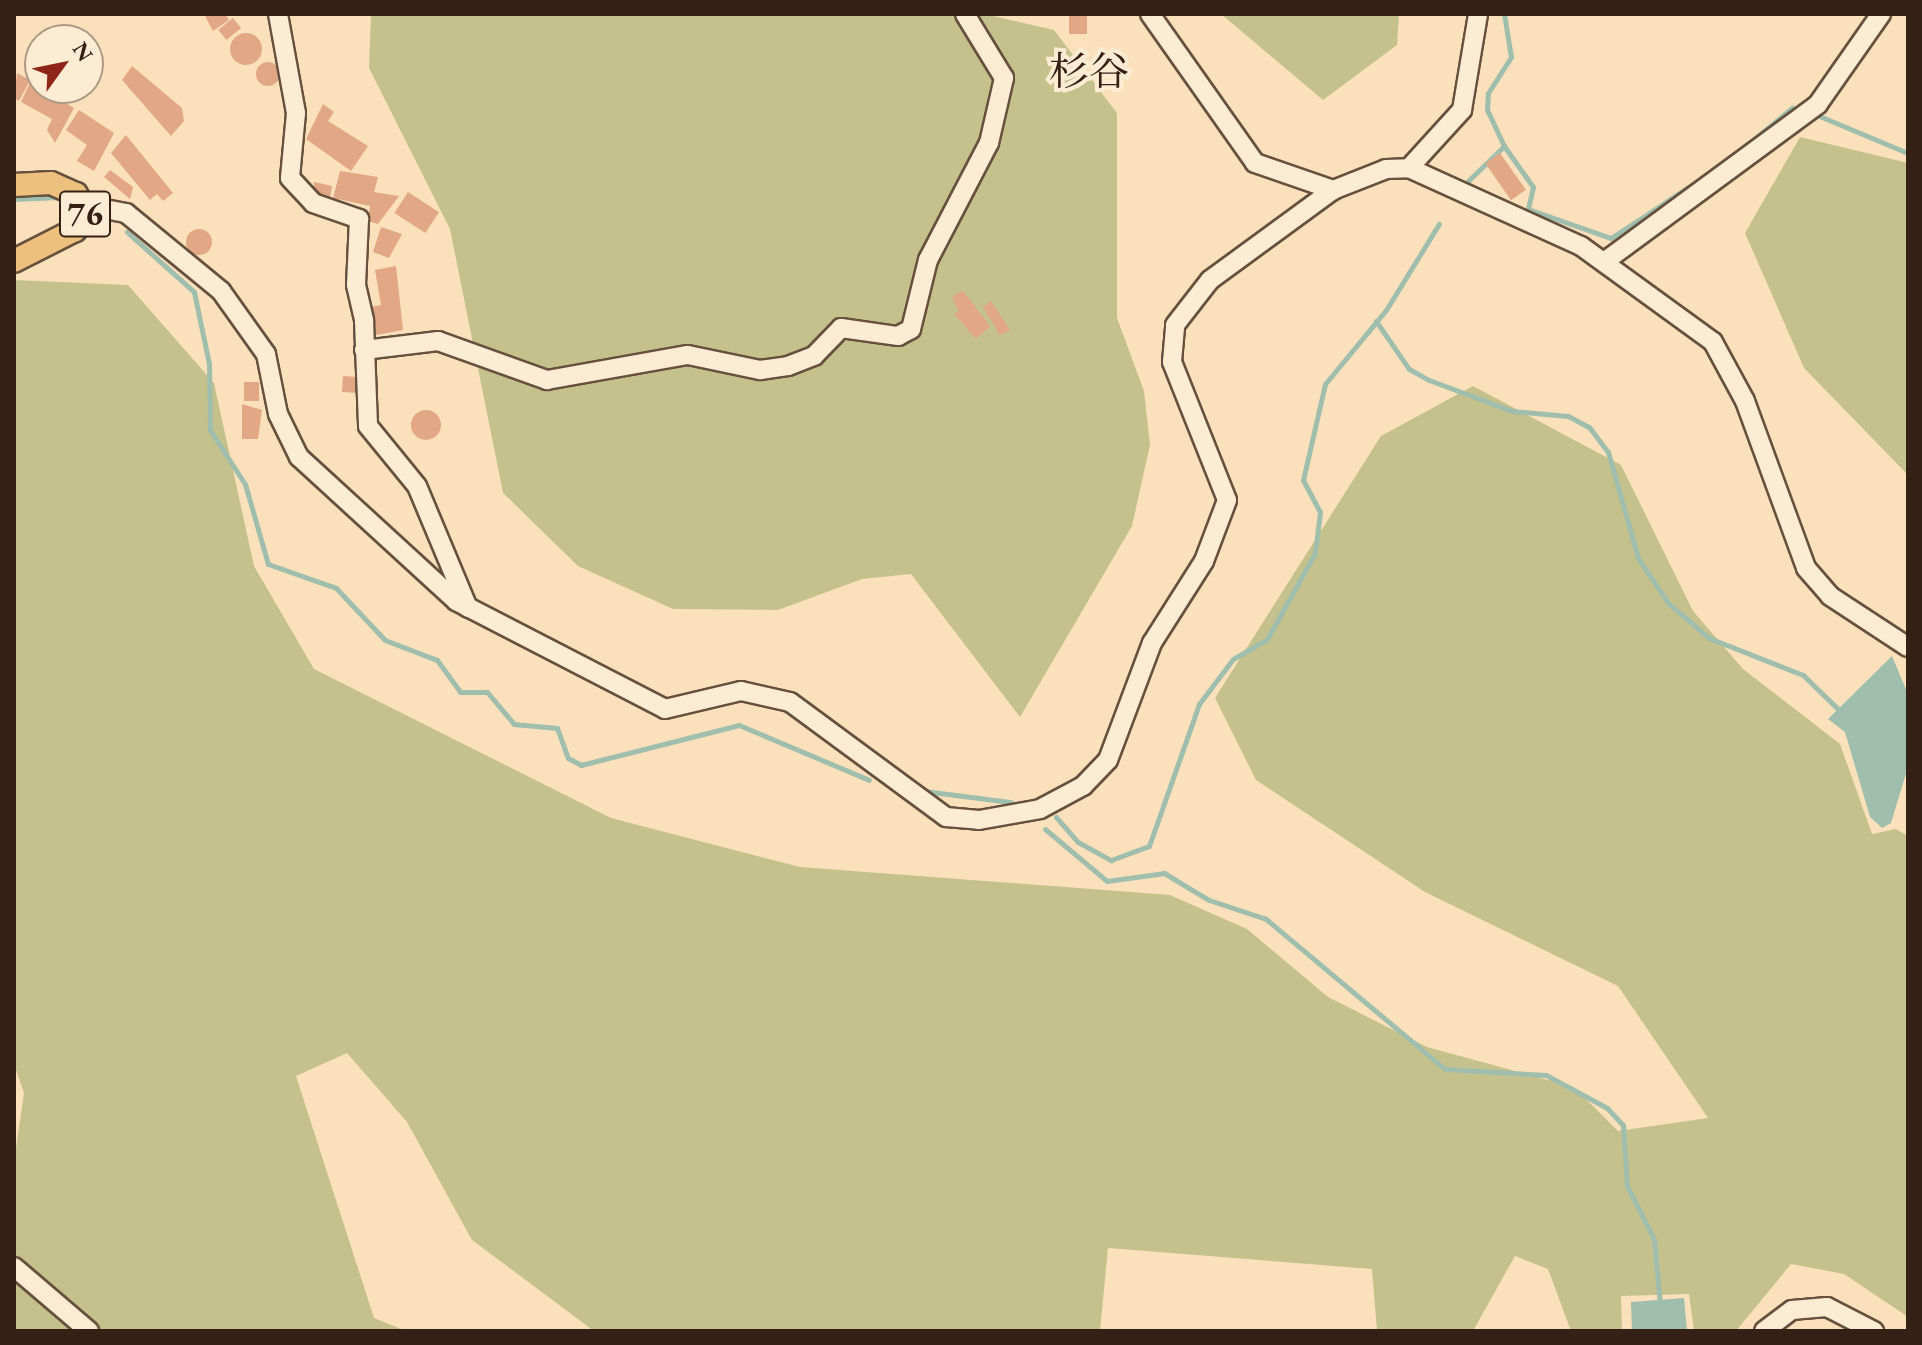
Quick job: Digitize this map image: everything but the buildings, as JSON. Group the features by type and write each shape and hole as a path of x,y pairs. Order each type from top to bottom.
{"main road":[{"name":"76","path":"14,185 51,183 84,205 75,230 14,261"}],"street":[{"path":"278,14 296,113 286,166 313,203 359,219 356,285 364,350 368,426 417,486 468,608"},
{"path":"364,350 438,341 547,380 688,355 760,370 788,366 814,356 841,328 898,336 911,329 928,260 989,143 1004,78 965,14"},
{"path":"1150,14 1255,163 1333,190"},
{"path":"84,205 126,213 221,291 266,354 278,414 299,457 468,608 665,709 741,691 790,702 946,817 979,820 1040,809 1083,786 1108,760 1152,643 1204,561 1227,500 1172,362 1175,325 1195,291 1333,190 1409,168 1462,110 1478,14"},
{"path":"1604,262 1818,104 1881,14"},
{"path":"1409,168 1604,262 1713,342 1745,401 1786,529 1806,568 1830,596 1908,647"},
{"path":"14,1267 89,1331"},
{"path":"1764,1331 1792,1310 1827,1307 1874,1331"}],"shaded area":[{"path":"371,14 985,14 1054,30 1117,113 1117,318 1144,391 1150,445 1132,526 1020,717 911,574 862,579 778,610 673,609 578,566 503,493 450,229 369,68"},
{"path":"1221,14 1399,14 1397,45 1323,100"},
{"path":"1800,137 1908,163 1908,475 1804,368 1745,233"},
{"path":"14,280 128,285 214,383 254,566 314,669 611,818 800,867 1170,895 1247,929 1328,997 1427,1047 1574,1087 1618,1131 1708,1118 1618,986 1425,892 1256,780 1215,698 1381,436 1473,386 1621,465 1693,611 1743,669 1840,744 1872,834 1896,829 1908,836 1908,1317 1844,1274 1791,1264 1736,1331 1694,1331 1689,1294 1621,1296 1622,1331 1571,1331 1548,1269 1515,1256 1473,1331 1377,1331 1372,1269 1108,1248 1100,1331 594,1331 472,1240 407,1122 347,1053 296,1076 374,1318 406,1331 14,1331 14,1162 24,1093 14,1064"},
{"path":"1892,656 1908,694 1908,767 1891,823 1882,828 1870,817 1845,732 1828,719"},
{"path":"1684,1298 1687,1331 1632,1331 1631,1302"}],"waterway":[{"path":"1467,182 1504,146 1487,110 1488,93 1511,57 1504,14"},
{"path":"1738,152 1792,108"},
{"path":"1817,115 1908,153"},
{"path":"1504,146 1533,187 1528,209 1611,238 1708,174"},
{"path":"14,199 60,197"},
{"path":"1056,817 1078,842 1111,860 1149,846 1199,704 1233,659 1267,639 1315,553 1320,512 1303,480 1325,384 1386,310 1439,224"},
{"path":"127,232 194,292 209,364 210,430 245,484 268,564 336,588 385,640 437,660 460,692 487,692 514,724 557,728 568,758 581,765 739,725 869,780"},
{"path":"1376,321 1409,369 1429,380 1512,411 1568,416 1589,427 1608,452 1638,558 1669,604 1709,638 1803,675 1839,710"},
{"path":"924,791 1010,802"},
{"path":"1045,829 1107,881 1164,873 1209,900 1266,919 1445,1069 1546,1075 1607,1108 1623,1125 1627,1186 1654,1239 1660,1305"}],"district":[{"name":"杉谷","path":"1089,71"}]}
